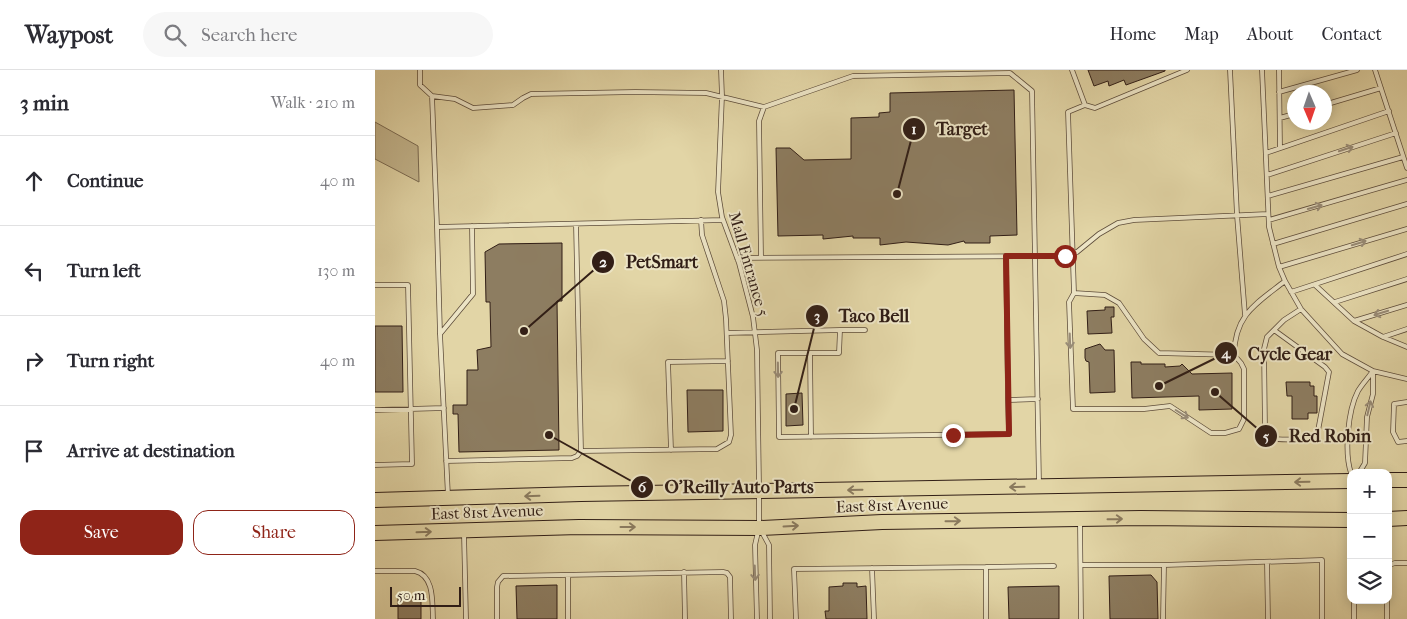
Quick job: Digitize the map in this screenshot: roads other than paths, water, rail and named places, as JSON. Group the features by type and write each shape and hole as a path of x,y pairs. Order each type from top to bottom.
{"highway":[{"path":"1392,480 1407,480"},
{"name":"East 81st Avenue","path":"375,500 581,494 1347,481"},
{"path":"1392,519 1407,518"},
{"name":"East 81st Avenue","path":"375,533 579,527 759,528 881,522 1080,519 1347,520"}],"lane":[{"path":"420,70 420,85 432,96 455,99 473,108 513,105 531,94 635,92 706,93 764,107 853,76 1010,73 1032,91 1039,486"},
{"name":"Mall Entrance 5","path":"721,70 722,96 718,192 723,220 737,258 755,332 757,350 759,492 759,528 755,545 757,619"},
{"path":"1072,70 1085,105"},
{"path":"1187,70 1095,108 1085,105 1068,112 1074,293 1069,302 1073,409 1144,409 1170,406 1211,433 1225,433 1239,429 1244,419 1244,369 1234,355 1234,339 1240,322 1245,315 1254,305 1285,281"},
{"path":"1230,70 1237,215 1245,315"},
{"path":"1262,70 1268,214 1273,244 1285,281 1301,309 1342,354 1373,371 1407,379"},
{"path":"1279,70 1280,148"},
{"path":"1279,92 1357,70"},
{"path":"1375,70 1407,168"},
{"path":"1332,103 1381,88"},
{"path":"432,96 448,498"},
{"path":"761,258 759,122 764,107"},
{"path":"1265,153 1389,111"},
{"path":"1280,118 1287,116"},
{"path":"1267,175 1396,133"},
{"path":"1267,196 1403,157"},
{"path":"1269,220 1407,180"},
{"path":"1273,244 1407,204"},
{"path":"737,258 1065,256 1077,252 1099,234 1117,223 1134,220 1268,214"},
{"path":"581,451 717,449 729,442 731,435 727,333 723,301 706,251 701,220"},
{"path":"437,227 723,220"},
{"path":"446,461 572,458 581,451 576,224"},
{"path":"440,334 473,294 472,226"},
{"path":"1279,267 1407,229"},
{"path":"1291,292 1407,254"},
{"path":"840,330 839,353 778,353 779,437 1009,434 1006,256"},
{"path":"1335,302 1407,279"},
{"path":"375,285 408,284 412,464 375,465"},
{"path":"1315,285 1355,321 1383,337 1407,347"},
{"path":"1074,293 1105,295 1119,303 1145,340 1159,353 1234,355"},
{"path":"1355,321 1407,305"},
{"path":"1274,330 1325,367 1329,372 1317,436 1311,438 1273,439 1266,437 1264,349 1267,337 1274,330 1284,320 1301,309"},
{"path":"727,333 865,330"},
{"path":"1383,337 1407,330"},
{"path":"810,353 811,437"},
{"path":"671,450 668,362 728,362"},
{"path":"1350,469 1348,464 1349,425 1352,407 1359,390 1373,371"},
{"path":"1361,469 1365,463 1367,416 1373,394 1373,371"},
{"path":"1008,400 1037,399"},
{"path":"1407,402 1394,404 1393,432 1398,442 1407,442"},
{"path":"375,410 444,408"},
{"path":"1080,519 1081,619"},
{"name":"Mall Entrance 5","path":"759,528 769,545 770,619"},
{"path":"464,530 466,619"},
{"path":"1081,564 1163,565 1322,560 1322,619"},
{"path":"1267,562 1268,619"},
{"path":"1392,564 1407,562"},
{"path":"1163,565 1163,619"},
{"path":"986,566 986,619"},
{"path":"796,619 794,569 1054,566"},
{"path":"872,568 874,619"},
{"path":"375,572 415,571 421,573 428,581 432,595 433,619"},
{"path":"684,572 685,619"},
{"path":"497,619 497,587 498,582 503,576 684,572 727,573 730,581 731,619"},
{"path":"567,575 568,619"},
{"path":"1354,604 1354,619"},
{"path":"1387,604 1387,619"}],"place":[{"name":"Target","path":"897,194"},
{"name":"PetSmart","path":"524,331"},
{"name":"Cycle Gear","path":"1159,386"},
{"name":"Red Robin","path":"1215,392"},
{"name":"Taco Bell","path":"794,409"},
{"name":"O'Reilly Auto Parts","path":"549,435"}]}
